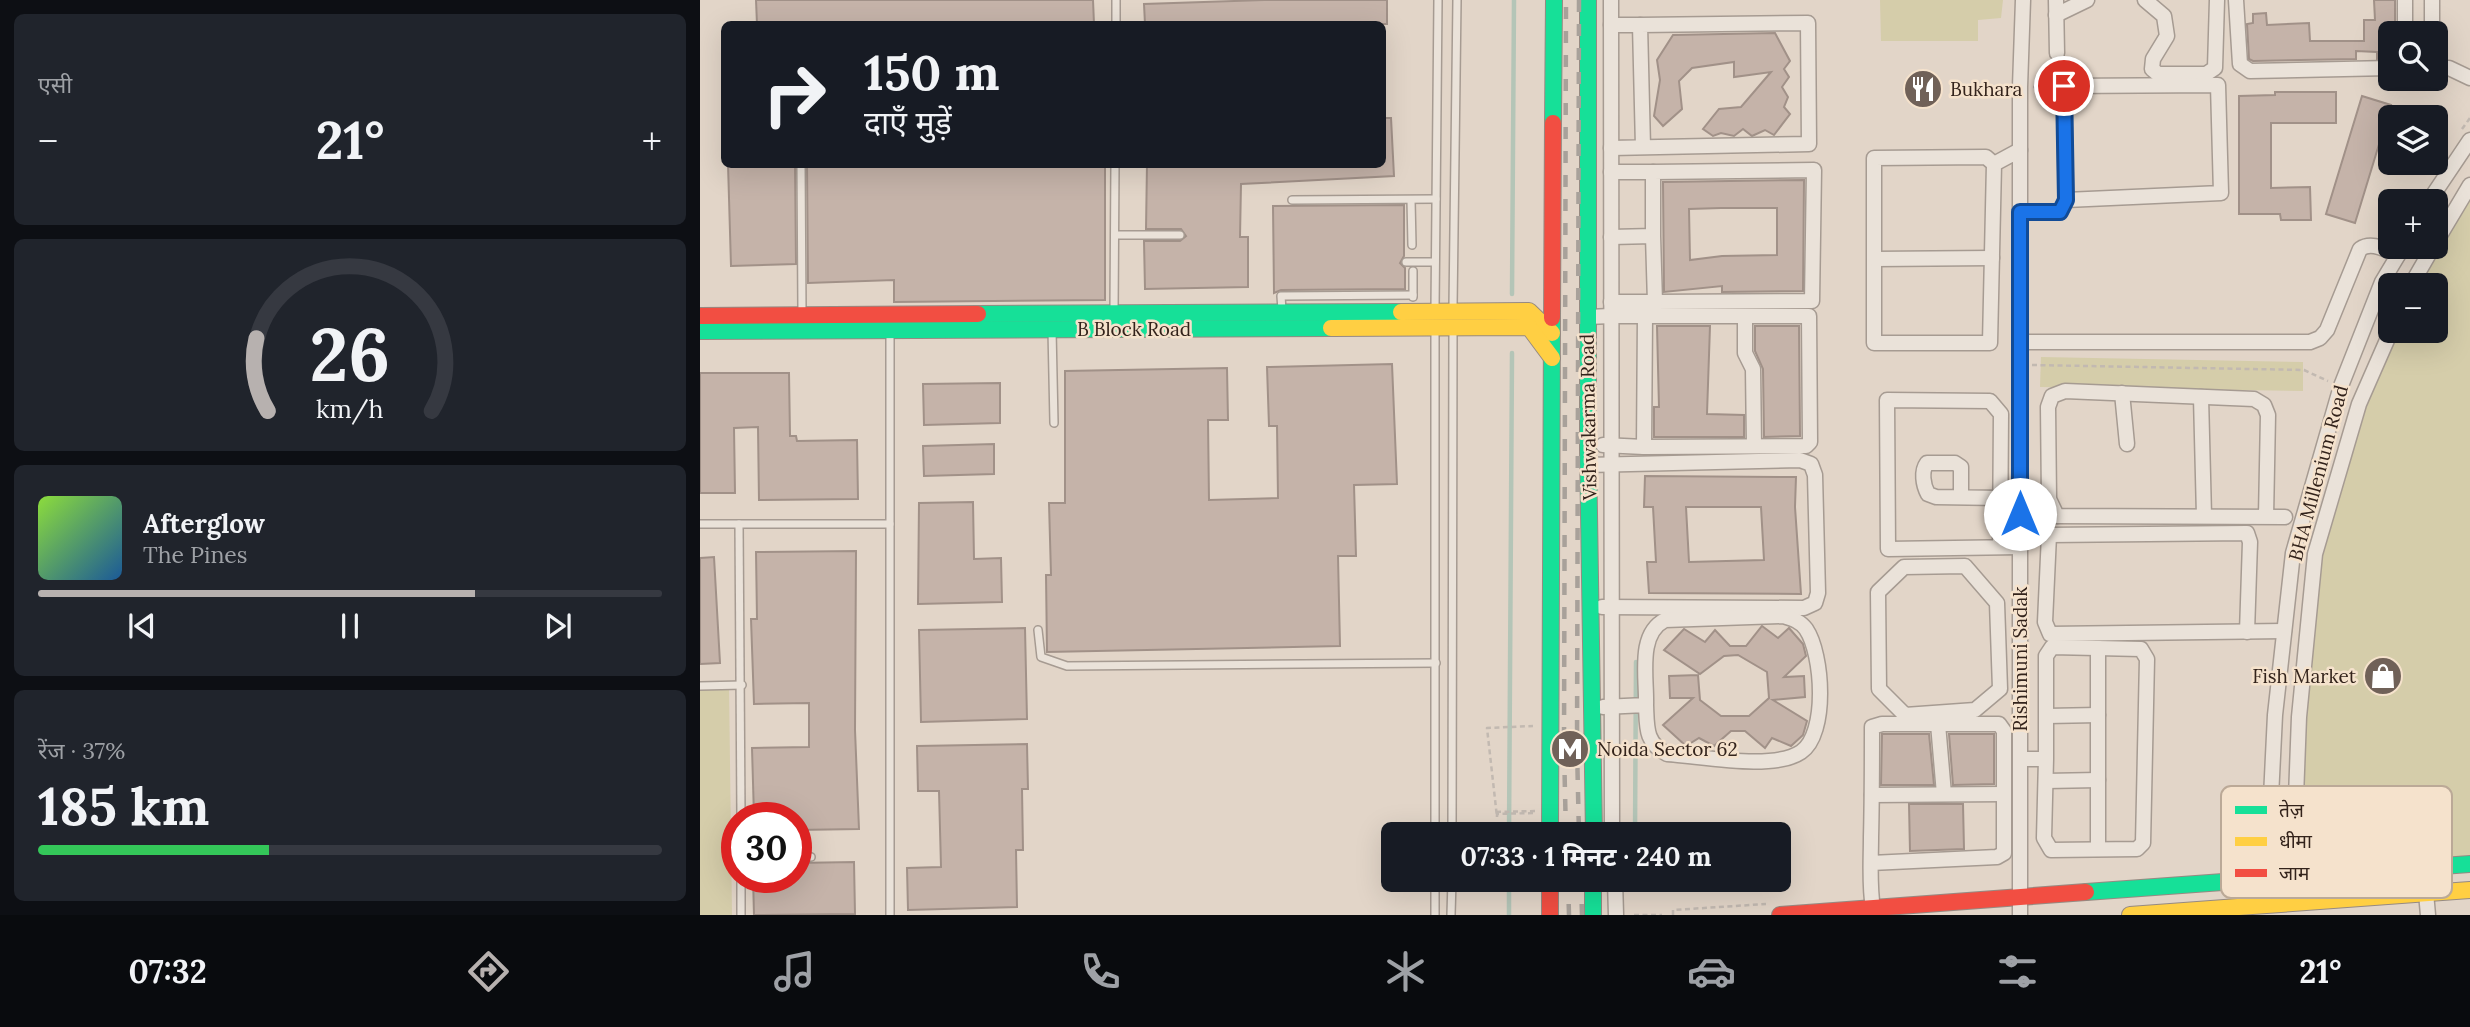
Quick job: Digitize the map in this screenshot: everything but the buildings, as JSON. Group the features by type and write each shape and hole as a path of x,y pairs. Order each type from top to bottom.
{"street":[{"name":"Vishwakarma Road","path":"1550,822 1554,0"},
{"name":"Vishwakarma Road","path":"1588,0 1590,607 1604,707 1595,822"},
{"path":"1611,0 1611,608 1604,707 1611,822"},
{"name":"Rishimuni Sadak","path":"2020,915 2020,150 2023,0"},
{"path":"2056,0 2057,53"},
{"path":"2056,15 2087,0"},
{"path":"2145,0 2164,16 2167,36 2152,59 2152,69 2158,74 2206,74 2215,68 2217,0"},
{"path":"2236,0 2240,64 2250,71 2378,68"},
{"path":"2405,0 2405,21"},
{"path":"2432,0 2432,21"},
{"path":"1611,25 1808,23 1809,144 1611,148"},
{"path":"1640,25 1643,147"},
{"path":"2448,68 2470,78"},
{"path":"2020,212 2060,212 2066,200 2064,86 2218,85 2221,193 2066,200"},
{"path":"2437,189 2470,140"},
{"path":"1994,164 2020,150"},
{"path":"1986,157 1994,164 1990,343 1874,343 1874,158 1986,157"},
{"path":"1587,317 1611,309 1655,302 1812,301 1814,170 1611,172"},
{"path":"1653,172 1655,302"},
{"path":"2448,223 2470,185"},
{"path":"1611,237 1653,236"},
{"path":"2020,342 2310,342 2320,338 2327,330 2360,249 2366,245 2378,247"},
{"path":"1875,259 1992,258"},
{"name":"BHA Millenium Road","path":"2272,786 2275,715 2293,553 2341,386 2382,282 2395,259"},
{"name":"B Block Road","path":"700,331 1413,304 1435,320"},
{"path":"1588,445 1806,446 1810,442 1809,316 1645,316 1611,309"},
{"path":"1453,320 1530,311 1552,333"},
{"name":"B Block Road","path":"700,316 802,316 1052,330 1435,320"},
{"path":"1644,447 1645,316"},
{"path":"1745,316 1745,353 1753,369 1754,446"},
{"path":"1435,320 1530,327 1552,358"},
{"name":"BHA Millenium Road","path":"2296,786 2299,717 2315,554 2359,404 2386,343"},
{"path":"2057,516 2049,499 2048,407 2052,396 2065,391 2254,399 2264,405 2267,415 2266,517"},
{"path":"2122,393 2127,444"},
{"path":"2201,397 2204,516"},
{"path":"2000,547 2001,414 1990,401 1887,400 1888,549 2000,547 2049,535 2247,533 2250,542 2247,632"},
{"path":"1588,465 1800,460 1811,464 1815,475 1818,593 1815,603 1804,608 1590,607"},
{"path":"1961,497 2000,498"},
{"path":"2020,514 2285,517"},
{"path":"2049,535 2045,622 2050,634 2284,631"},
{"path":"1965,566 1997,603 1999,660 2000,689 1975,710 1906,715 1879,689 1878,592 1904,567 1965,566"},
{"path":"1783,616 1797,620 1807,630 1819,668 1818,726 1814,740 1787,758 1768,761 1667,754 1654,748 1647,735 1646,705 1647,638 1654,625 1665,620 1783,616"},
{"path":"1998,638 2020,637"},
{"path":"2052,648 2098,648 2141,649 2147,659 2143,843 2137,849 2051,850 2044,838 2046,656 2052,648"},
{"path":"2098,648 2098,849"},
{"path":"1999,660 2020,659"},
{"path":"1604,707 1646,705"},
{"path":"2047,716 2098,715"},
{"path":"1871,863 1997,858 2004,853 2004,731 2000,724 1882,724 1872,727 1871,863 1872,908"},
{"path":"1938,724 1944,794"},
{"path":"2020,759 2046,759"},
{"path":"2046,781 2098,780"},
{"path":"1872,795 2004,794"},
{"path":"2452,865 2470,864"},
{"path":"1780,915 2221,883"},
{"path":"2452,891 2470,890"},
{"path":"1550,892 1550,915"},
{"path":"1593,892 1593,915"},
{"path":"1615,892 1616,915"},
{"path":"2130,915 2361,898"}],"lane":[{"path":"1116,0 1116,21"},
{"path":"1435,822 1437,0"},
{"path":"1452,822 1457,0"},
{"path":"801,168 802,316"},
{"path":"1114,314 1115,168"},
{"path":"1411,200 1412,245"},
{"path":"1292,201 1436,200"},
{"path":"1115,235 1180,235"},
{"path":"1406,262 1435,262"},
{"path":"1413,271 1413,304"},
{"path":"890,323 891,915"},
{"path":"1052,330 1054,423"},
{"path":"2285,517 2303,517"},
{"path":"700,524 890,524"},
{"path":"739,524 741,802"},
{"path":"1038,630 1041,657 1067,666 1436,663"},
{"path":"700,685 742,685"},
{"path":"1435,892 1435,915"},
{"path":"1451,892 1451,915"},
{"path":"741,893 741,915"}],"path":[{"path":"2020,365 2304,370 2341,386"},
{"path":"1550,725 1487,728 1497,817 1497,814 1550,812"},
{"path":"1634,915 1662,915"}],"shaded area":[{"path":"1880,0 2003,0 2001,18 1978,20 1978,41 1881,41"},
{"path":"2470,187 2470,855 2452,857 2452,786 2300,786 2320,536 2388,343 2448,343 2448,273 2420,273 2428,259 2448,259 2448,225"},
{"path":"2041,357 2303,362 2303,391 2040,387"},
{"path":"700,685 729,685 731,802 721,802 721,893 732,893 732,915 700,915"}],"waterway":[{"path":"1512,294 1514,0"},
{"path":"1509,822 1512,353"},
{"path":"1635,822 1636,662"},
{"path":"1509,892 1509,915"}],"railway":[{"path":"1566,0 1566,822"},
{"path":"1579,0 1579,822"},
{"path":"1568,892 1569,915"},
{"path":"1581,892 1582,915"}],"traffic: fast":[{"path":"1553,123 1554,0"},
{"path":"1588,0 1588,449 1594,822"},
{"path":"978,314 1401,312"},
{"path":"1550,822 1552,318"},
{"path":"700,331 1331,328"},
{"path":"2452,865 2470,864"},
{"path":"2086,892 2221,882"},
{"path":"1593,892 1593,915"}],"traffic: slow":[{"path":"1401,312 1529,311 1552,333"},
{"path":"1331,328 1529,327 1552,358"},
{"path":"2452,891 2470,890"},
{"path":"2130,915 2361,898"}],"traffic: jam":[{"path":"1552,318 1553,123"},
{"path":"700,316 978,314"},
{"path":"1550,892 1550,915"},
{"path":"1780,915 2086,892"}],"place":[{"name":"Bukhara","path":"1923,89"},
{"name":"Fish Market","path":"2383,676"},
{"name":"Noida Sector 62","path":"1570,749"}],"route":[{"path":"2020,514 2020,212 2060,212 2066,200 2064,86"}]}
